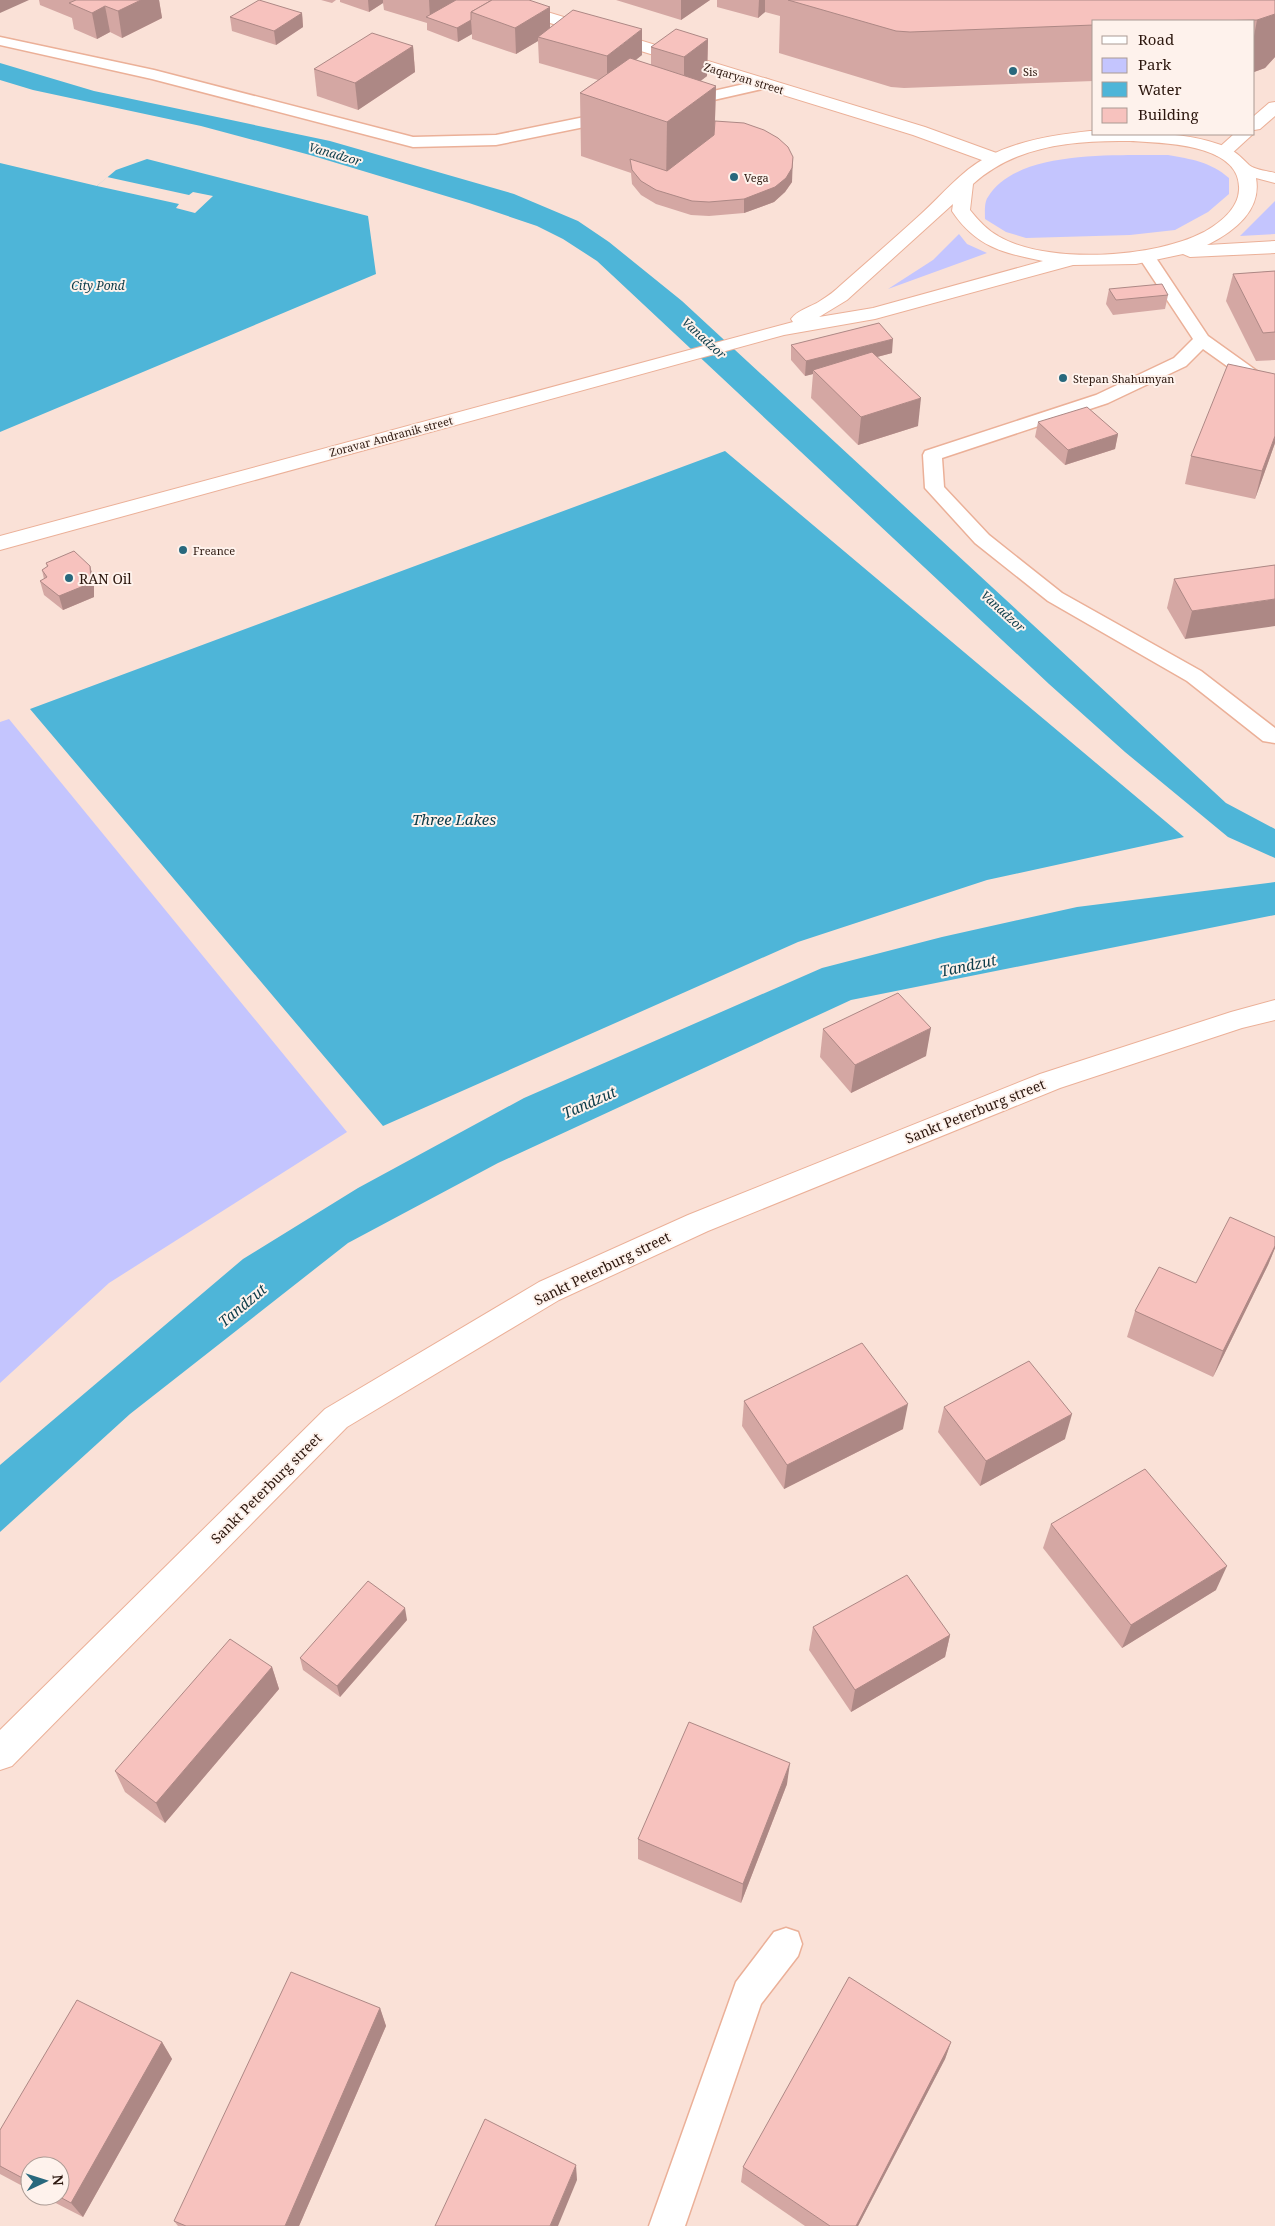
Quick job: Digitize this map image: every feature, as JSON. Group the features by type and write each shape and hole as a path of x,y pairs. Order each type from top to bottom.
{"main road":[{"name":"Zaqaryan street","path":"492,0 919,131 996,159"},
{"path":"1255,124 1275,107"},
{"path":"782,330 832,302 915,230 965,180 996,159 1028,148 1100,135 1159,138 1223,152 1237,160 1245,170 1250,187 1248,200 1231,221 1211,236 1191,246 1128,259 1074,259 1023,251 995,242 976,229 961,211 965,180"},
{"path":"1223,152 1243,135"},
{"path":"1245,170 1275,178"},
{"path":"1173,251 1275,247"},
{"path":"782,330 875,314 1074,259"},
{"name":"Zoravar Andranik street","path":"0,543 782,330"},
{"name":"Sankt Peterburg street","path":"0,1754 336,1418 549,1291 698,1223 1050,1081 1240,1019 1275,1010"}],"lane":[{"path":"0,41 154,76 413,142 496,140 631,112"},
{"path":"669,104 766,84"},
{"path":"1146,256 1202,340 1275,392"},
{"path":"1202,340 1180,362 1102,399 932,455 935,488 982,539 1056,597 1194,676 1271,736 1275,736"},
{"path":"668,2226 748,1994 786,1944"}],"green space":[{"path":"1168,155 1208,165 1229,178 1229,194 1208,212 1175,230 1130,235 1026,238 1006,232 985,219 985,205 988,197 1002,181 1021,170 1070,158"},
{"path":"1275,201 1275,234 1240,236"},
{"path":"959,234 967,244 987,253 888,289 933,260"},
{"path":"9,719 347,1132 109,1283 0,1383 0,722"}],"water":[{"name":"Vanadzor","path":"0,63 94,91 330,141 514,194 578,221 609,242 682,301 1226,803 1275,829 1275,858 1228,837 1125,752 1049,684 597,261 563,239 537,226 469,203 310,155 201,126 33,90 0,80"},
{"name":"City Pond","path":"147,159 368,216 376,274 0,432 0,163 97,186 116,170"},
{"name":"Three Lakes","path":"725,451 1184,837 987,880 798,942 383,1126 30,709"},
{"name":"Tandzut","path":"1275,882 1275,915 851,1000 498,1163 348,1243 130,1414 0,1532 0,1465 243,1259 358,1188 524,1098 822,968 942,937 1077,907"}],"pier":[{"path":"107,177 189,195 193,192 213,196 195,213 176,208 179,204 97,186"}],"building":[{"path":"76,0 141,0 118,11 105,6 92,13 69,3"},
{"path":"259,0 302,13 274,31 230,17"},
{"path":"456,0 492,0 471,12 471,20 457,28 426,17"},
{"path":"492,0 529,0 550,7 515,28 471,12"},
{"path":"788,0 1275,0 1275,14 1257,20 1092,20 1092,25 896,31"},
{"path":"573,10 642,29 607,56 538,37"},
{"path":"676,29 708,39 684,57 651,47"},
{"path":"372,33 413,46 355,83 314,69"},
{"path":"630,58 716,86 667,122 580,93"},
{"name":"Vega","path":"715,121 744,123 764,130 778,138 788,147 793,157 792,168 786,178 775,187 744,199 709,202 692,201 656,190 641,181 632,170 630,159 667,171 714,135"},
{"path":"1275,271 1275,332 1263,333 1233,274"},
{"path":"1162,284 1168,295 1116,300 1109,289"},
{"path":"879,323 893,339 806,361 791,345"},
{"path":"872,352 921,398 861,417 813,370"},
{"path":"1228,364 1275,374 1275,436 1262,471 1191,456"},
{"path":"1087,407 1118,434 1068,450 1038,422"},
{"path":"74,551 90,566 91,583 59,596 40,581 47,577 42,570 48,566 46,563"},
{"path":"1275,565 1275,599 1192,611 1174,579"},
{"path":"898,993 931,1028 855,1065 823,1029"},
{"path":"1230,1217 1275,1237 1275,1246 1223,1351 1135,1311 1159,1267 1196,1283"},
{"path":"862,1343 908,1404 787,1465 744,1401"},
{"path":"1029,1361 1072,1414 986,1461 944,1407"},
{"path":"1145,1469 1227,1566 1131,1625 1051,1524"},
{"path":"907,1575 950,1635 855,1690 813,1627"},
{"path":"368,1581 405,1608 337,1686 300,1658"},
{"path":"230,1639 272,1667 156,1803 115,1771"},
{"path":"689,1722 790,1763 743,1884 638,1839"},
{"path":"291,1972 380,2008 285,2226 186,2226 174,2221"},
{"path":"849,1977 951,2042 856,2226 830,2226 743,2167"},
{"path":"77,2000 162,2042 71,2203 70,2156 20,2156 20,2177 0,2166 0,2130"},
{"path":"485,2119 576,2165 550,2226 435,2226"}],"place":[{"name":"Sis","path":"1013,71"},
{"name":"Vega","path":"734,177"},
{"name":"Stepan Shahumyan","path":"1063,378"},
{"name":"Freance","path":"183,550"},
{"name":"RAN Oil","path":"69,578"}]}
